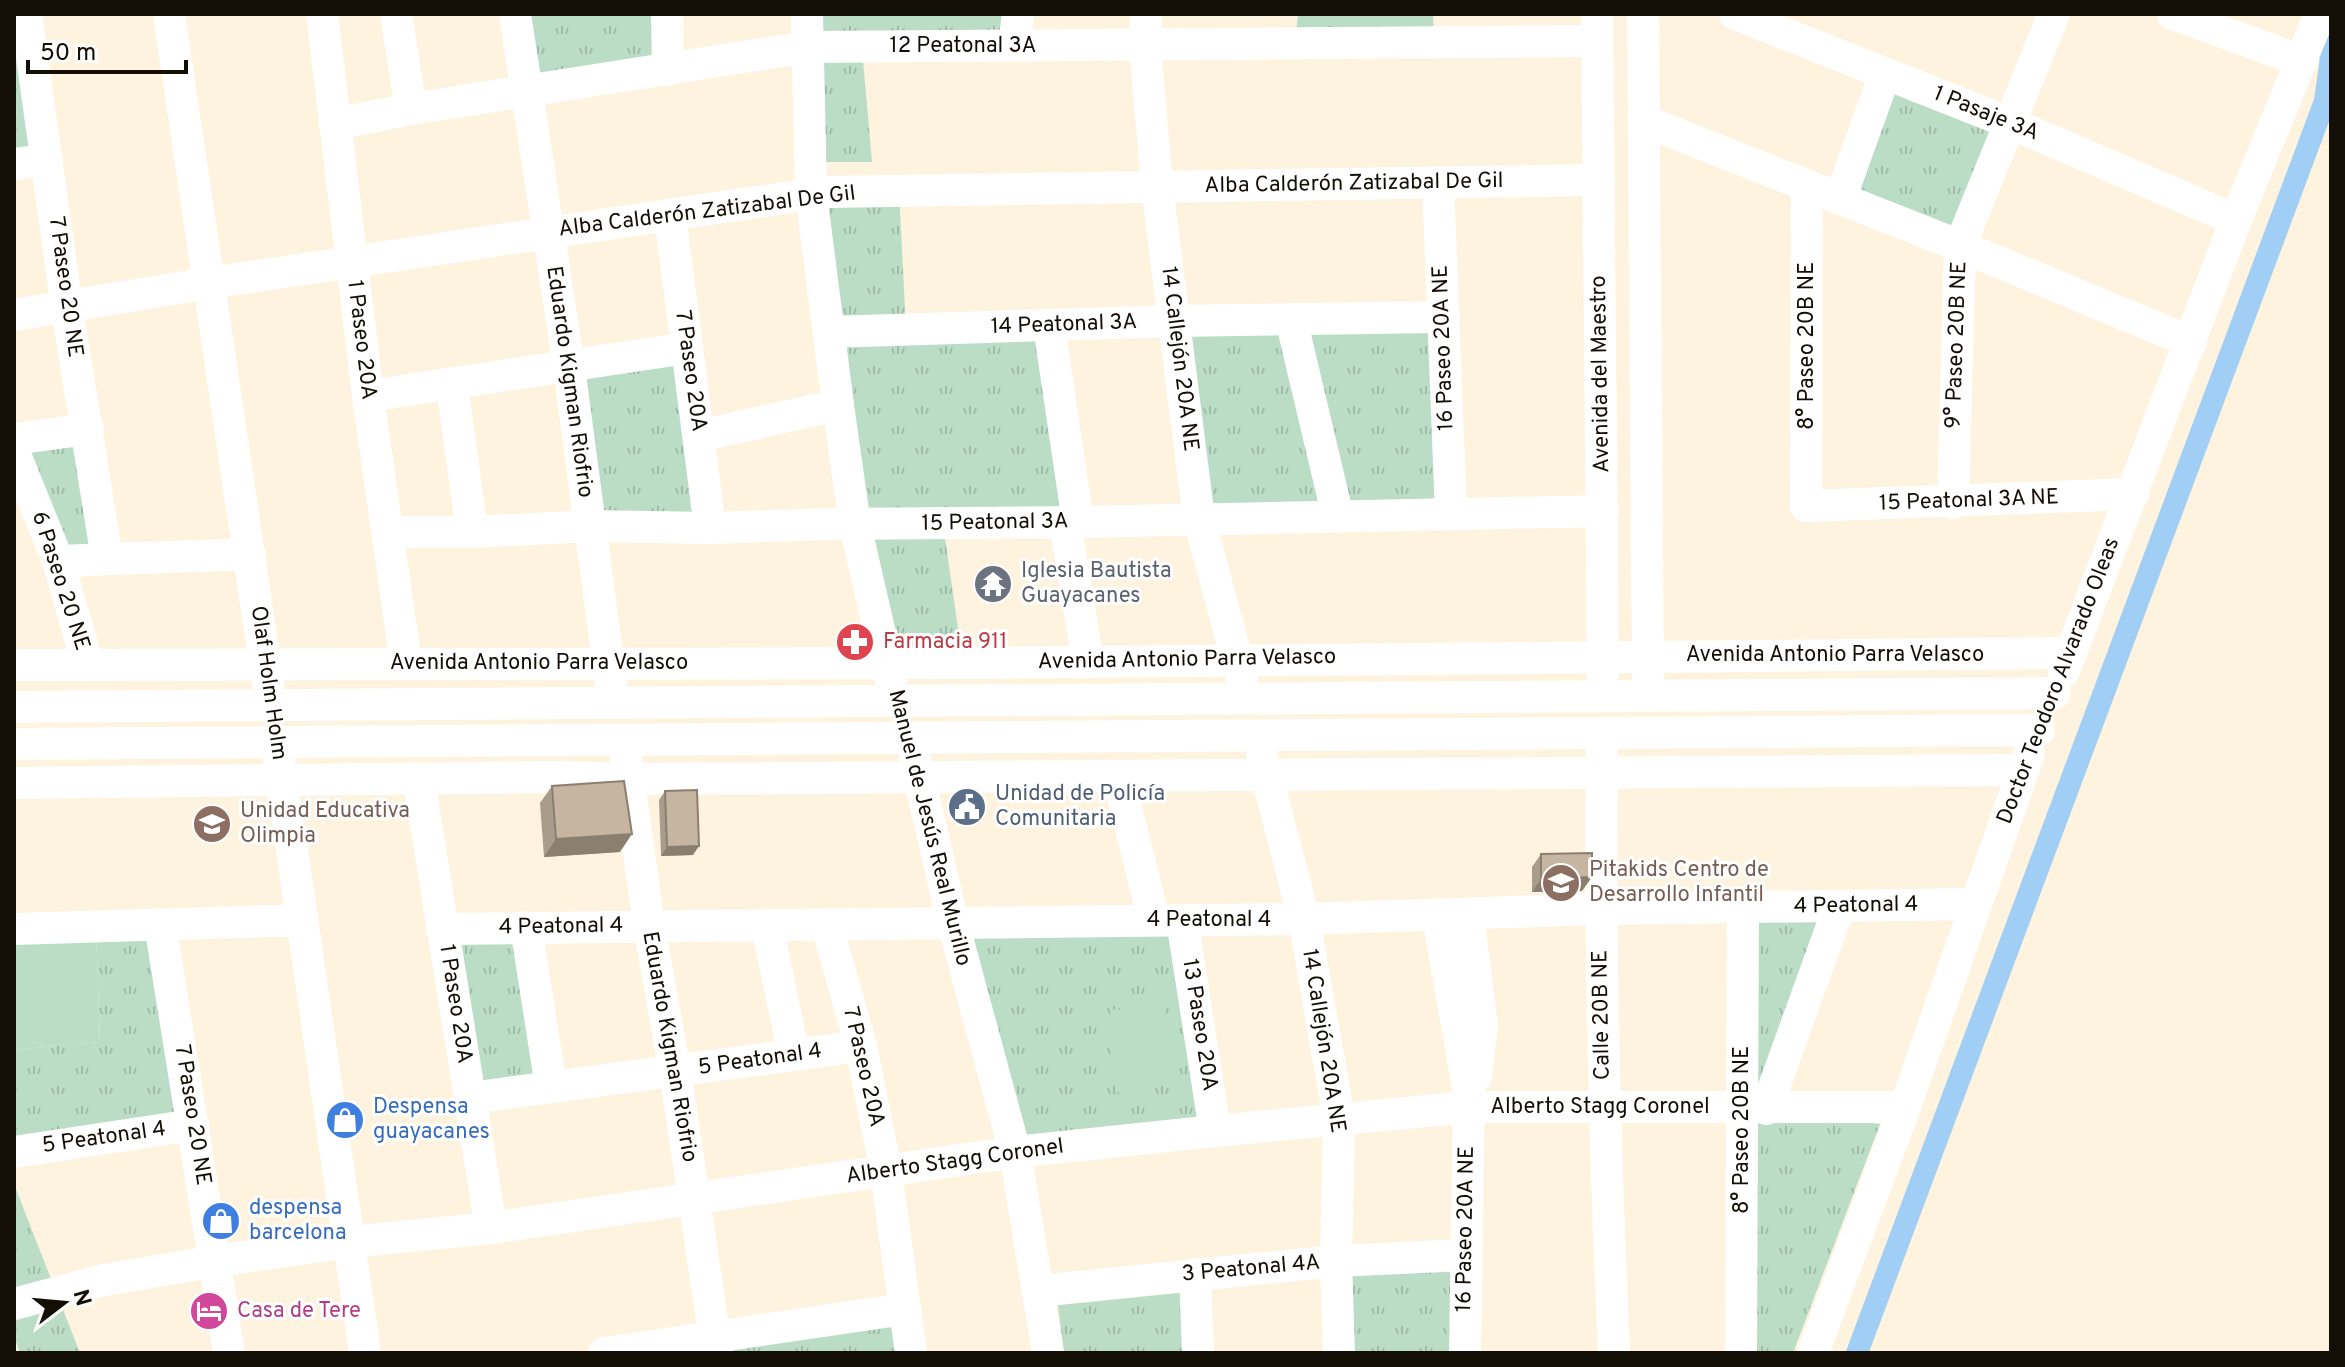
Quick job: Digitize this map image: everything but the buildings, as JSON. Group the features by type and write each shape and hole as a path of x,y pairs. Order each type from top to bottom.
{"street":[{"name":"7 Paseo 20 NE","path":"26,14 67,308 107,559"},
{"name":"Olaf Holm Holm","path":"169,14 365,1353"},
{"name":"1 Paseo 20A","path":"322,14 368,396 406,664"},
{"path":"396,14 411,109"},
{"name":"Eduardo Kigman Riofrio","path":"515,14 569,367 613,703"},
{"path":"667,14 668,70"},
{"name":"Manuel de Jesús Real Murillo","path":"807,14 811,194 855,525 885,661 920,777 953,923 1015,1152 1048,1353"},
{"name":"Avenida del Maestro","path":"1643,14 1648,733"},
{"name":"1 Pasaje 3A","path":"1735,14 2010,123 2236,220"},
{"name":"9° Paseo 20B NE","path":"1953,503 1960,246 2054,14"},
{"path":"2173,14 2311,37"},
{"name":"12 Peatonal 3A","path":"335,124 411,109 807,47 1016,30 1597,27"},
{"name":"Avenida del Maestro","path":"1597,27 1603,733"},
{"name":"14 Callejón 20A NE","path":"1146,29 1157,187 1199,519 1247,698"},
{"name":"Doctor Teodoro Alvarado Oleas","path":"1813,1353 1905,1107 2022,770 2071,653 2236,220 2311,37"},
{"path":"1840,199 1885,74"},
{"path":"1644,121 1960,246 2191,342"},
{"path":"14,164 47,160"},
{"name":"Alba Calderón Zatizabal De Gil","path":"14,315 811,194 1599,180"},
{"name":"16 Paseo 20A NE","path":"1438,182 1451,514"},
{"name":"8° Paseo 20B NE","path":"1806,506 1807,186"},
{"name":"7 Paseo 20A","path":"670,215 710,528"},
{"name":"14 Peatonal 3A","path":"829,332 1175,321 1444,317"},
{"path":"1291,319 1338,517"},
{"path":"1049,326 1088,661"},
{"path":"368,396 687,348"},
{"path":"452,385 472,532"},
{"path":"699,436 838,405"},
{"path":"14,439 88,429"},
{"name":"6 Paseo 20 NE","path":"14,452 58,561 88,665"},
{"name":"15 Peatonal 3A NE","path":"1806,506 2133,494"},
{"name":"15 Peatonal 3A","path":"388,532 472,532 589,526 710,528 1603,511"},
{"path":"58,561 250,554"},
{"name":"Avenida Antonio Parra Velasco","path":"14,665 2071,653"},
{"name":"Avenida Antonio Parra Velasco","path":"14,707 2055,693"},
{"path":"14,744 2039,730"},
{"name":"Calle 20B NE","path":"1603,733 1603,1105 1614,1353"},
{"path":"1602,773 1648,733"},
{"name":"14 Callejón 20A NE","path":"1257,736 1304,919 1339,1118 1336,1261 1339,1353"},
{"name":"Eduardo Kigman Riofrio","path":"624,740 649,926 675,1071 716,1344"},
{"path":"14,783 549,777 2022,770"},
{"name":"13 Paseo 20A","path":"1118,776 1168,920 1215,1131"},
{"name":"1 Paseo 20A","path":"419,780 491,1228"},
{"name":"4 Peatonal 4","path":"442,929 1304,919 1601,909 1975,904"},
{"path":"1754,1108 1839,907"},
{"name":"8° Paseo 20B NE","path":"1741,1353 1754,1108 1743,908"},
{"name":"16 Paseo 20A NE","path":"1453,916 1482,1026 1475,1080 1469,1100 1464,1255 1465,1353"},
{"path":"14,929 302,920"},
{"name":"7 Paseo 20 NE","path":"160,924 229,1353"},
{"path":"767,926 794,1055"},
{"name":"7 Paseo 20A","path":"827,926 861,1046 886,1171 911,1353"},
{"path":"526,927 551,1087"},
{"name":"5 Peatonal 4","path":"470,1098 861,1046"},
{"name":"Alberto Stagg Coronel","path":"14,1304 104,1280 349,1242 491,1228 1015,1152 1339,1118 1469,1100 1754,1108 1905,1107"},
{"name":"5 Peatonal 4","path":"14,1152 193,1125"},
{"name":"3 Peatonal 4A","path":"1038,1291 1336,1261 1464,1255"},
{"path":"1195,1274 1198,1353"},
{"path":"604,1353 716,1344 905,1309"}],"green space":[{"path":"14,14 47,160 14,164"},
{"path":"515,14 667,14 668,70 527,93"},
{"path":"811,14 1018,14 1014,45 807,47"},
{"path":"1298,14 1433,14 1434,42 1295,43"},
{"path":"863,60 872,162 821,162 808,63"},
{"path":"1897,88 1998,128 1952,229 1852,186"},
{"path":"899,191 906,328 1049,326 1078,521 943,524 963,663 885,661 825,192"},
{"path":"1443,318 1451,514 1200,519 1175,324"},
{"path":"687,348 710,528 589,526 569,367"},
{"path":"88,429 107,559 58,561 14,452"},
{"path":"1838,907 1754,1108 1880,1124 1793,1353 1742,1353 1743,909"},
{"path":"1182,920 1215,1131 1015,1152 953,923"},
{"path":"96,926 151,932 183,1118 14,1144 14,1050 100,1042"},
{"path":"96,926 100,1042 14,1050 14,929"},
{"path":"526,927 551,1087 470,1098 442,929"},
{"path":"1165,1005 1174,1084 1116,1093 1110,1010"},
{"path":"14,1184 80,1353 20,1353 14,1336"},
{"path":"1464,1255 1465,1353 1339,1353 1336,1261"},
{"path":"1194,1283 1199,1353 1064,1353 1057,1299"},
{"path":"905,1309 911,1353 717,1353"}],"waterway":[{"path":"1857,1353 2325,101 2331,58 2313,19"}],"place":[{"name":"Iglesia Bautista Guayacanes","path":"993,584"},
{"name":"Farmacia 911","path":"855,642"},
{"name":"Unidad de Policía Comunitaria","path":"967,807"},
{"name":"Unidad Educativa Olimpia","path":"212,824"},
{"name":"Pitakids Centro de Desarrollo Infantil","path":"1561,883"},
{"name":"Despensa guayacanes","path":"345,1120"},
{"name":"despensa barcelona","path":"221,1221"},
{"name":"Casa de Tere","path":"209,1311"}]}
